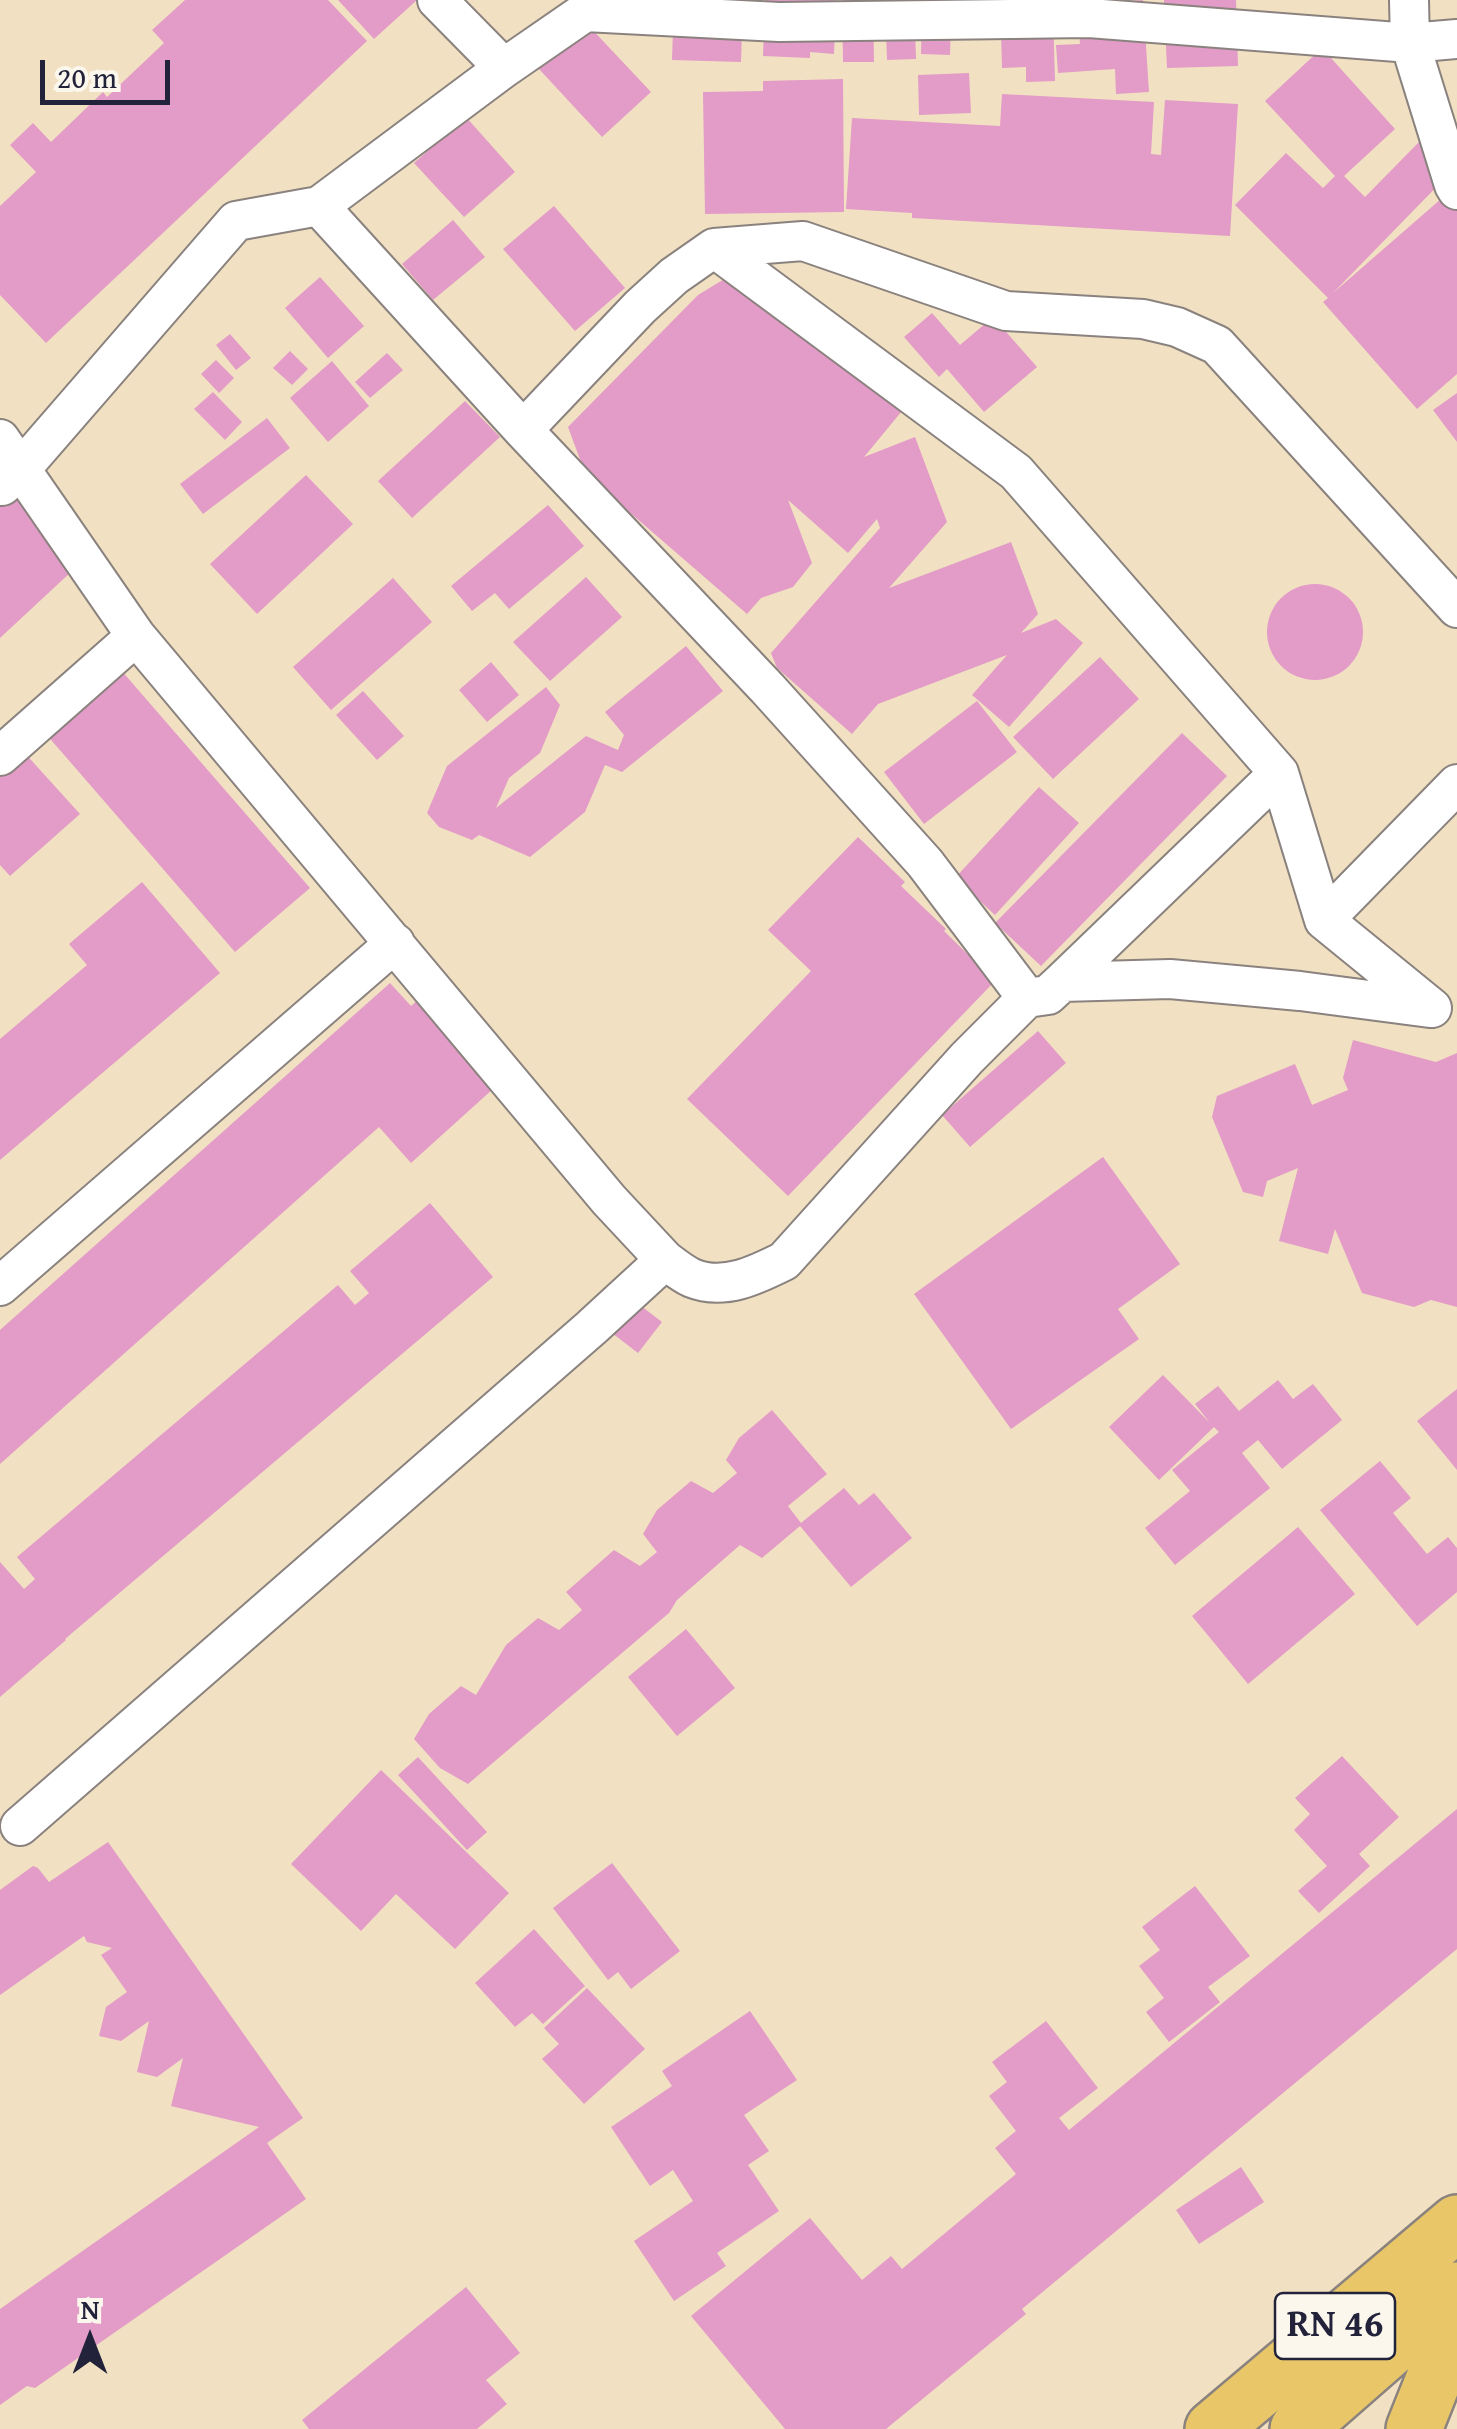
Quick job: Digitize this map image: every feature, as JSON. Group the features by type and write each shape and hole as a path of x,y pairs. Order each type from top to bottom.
{"main road":[{"name":"RN 46","path":"1212,2429 1457,2223"},
{"name":"RN 46","path":"1298,2429 1457,2290"},
{"path":"1414,2429 1457,2321"}],"street":[{"path":"437,0 504,68"},
{"path":"1409,0 1410,43 1457,190"},
{"path":"1280,773 1062,982 1048,994 1027,998 967,1058 784,1261 747,1279 716,1282 692,1278 665,1260 609,1200 136,636 7,466 236,221 320,206 590,6 779,22 1089,18 1410,43 1457,39"},
{"path":"320,206 925,863 1027,998"},
{"path":"523,430 640,308 674,276 714,248 803,241 1006,311 1143,319 1217,344 1457,608"},
{"path":"714,248 1016,472 1280,773 1324,920 1444,1010"},
{"path":"0,756 136,636"},
{"path":"1324,920 1457,784"},
{"path":"0,1286 395,943"},
{"path":"1062,982 1170,978 1444,1010"},
{"path":"20,1826 665,1260"}],"building":[{"path":"185,0 328,0 367,41 46,343 0,295 0,206 36,172 10,145 33,123 51,142 103,92 107,97 164,43 152,30"},
{"path":"338,0 417,0 374,39"},
{"path":"674,0 743,0 741,62 672,60"},
{"path":"765,0 836,0 834,54 810,52 810,58 763,56"},
{"path":"842,0 873,0 874,62 843,62"},
{"path":"885,0 914,0 916,59 887,60"},
{"path":"922,0 994,0 994,23 951,23 950,55 921,54"},
{"path":"1000,0 1070,0 1053,13 1055,81 1026,82 1026,67 1002,68"},
{"path":"1143,0 1149,92 1116,94 1115,69 1058,73 1056,45 1080,44 1077,4"},
{"path":"1164,0 1236,0 1238,66 1167,68"},
{"path":"587,24 651,92 602,137 539,69"},
{"path":"1322,48 1395,129 1344,176 1365,197 1419,142 1450,173 1333,293 1457,185 1457,374 1417,409 1323,302 1328,298 1235,205 1286,153 1323,188 1335,176 1265,101"},
{"path":"969,73 971,113 919,115 918,75"},
{"path":"843,79 844,212 705,214 703,92 763,91 763,81"},
{"path":"1002,94 1154,102 1151,154 1161,155 1165,100 1238,104 1230,236 912,218 912,213 846,209 852,118 1000,126"},
{"path":"466,117 515,172 464,217 414,163"},
{"path":"554,206 625,288 575,331 503,249"},
{"path":"453,220 485,257 433,300 402,264"},
{"path":"320,277 364,326 328,358 285,308"},
{"path":"726,278 902,411 864,457 915,437 947,522 889,588 1011,542 1038,614 1021,633 1056,619 1083,643 1009,727 972,695 1007,655 878,704 852,734 777,668 771,653 880,528 877,519 848,553 788,500 812,563 793,587 761,598 747,614 590,478 588,481 568,427 698,295"},
{"path":"932,313 960,345 993,317 1037,367 984,412 947,369 939,377 904,337"},
{"path":"230,334 251,358 236,370 216,345"},
{"path":"290,351 308,369 292,385 273,368"},
{"path":"387,353 403,370 370,398 355,382"},
{"path":"216,360 234,378 219,393 201,374"},
{"path":"332,361 369,406 328,442 290,398"},
{"path":"213,392 242,422 225,440 194,409"},
{"path":"1457,393 1457,442 1433,410"},
{"path":"465,401 500,437 412,518 378,481"},
{"path":"267,418 290,448 203,514 180,484"},
{"path":"306,475 353,524 257,614 210,564"},
{"path":"16,483 86,558 0,638 0,498"},
{"path":"548,505 584,546 509,609 495,593 472,611 451,586"},
{"path":"586,577 622,617 550,681 513,642"},
{"path":"393,578 432,622 331,710 293,667"},
{"path":"1315,584 1333,588 1349,598 1359,614 1363,632 1359,650 1349,666 1333,676 1315,680 1297,676 1281,666 1271,650 1267,632 1271,614 1281,598 1297,588"},
{"path":"686,646 723,691 622,772 605,765 585,812 530,857 479,835 472,840 439,827 427,813 447,766 546,687 560,705 540,753 509,778 496,808 586,736 618,750 624,735 605,712"},
{"path":"1100,657 1139,699 1053,779 1013,737"},
{"path":"114,662 310,888 235,952 39,726"},
{"path":"491,662 519,695 487,722 459,690"},
{"path":"363,691 404,736 377,760 336,715"},
{"path":"977,701 1017,752 924,824 884,772"},
{"path":"1182,733 1227,776 1041,966 995,923"},
{"path":"22,750 80,814 10,876 0,865 0,770"},
{"path":"1039,787 1079,823 995,915 955,878"},
{"path":"858,837 905,882 901,886 995,981 788,1196 687,1099 811,971 768,930"},
{"path":"142,882 220,973 0,1160 0,1039 87,965 69,944"},
{"path":"390,983 411,1006 427,992 504,1079 411,1163 379,1127 0,1464 0,1330"},
{"path":"1038,1031 1066,1063 970,1147 942,1115"},
{"path":"1353,1040 1436,1062 1457,1053 1457,1307 1431,1300 1414,1307 1362,1293 1335,1229 1328,1254 1279,1241 1298,1168 1267,1181 1263,1197 1243,1192 1212,1117 1217,1096 1295,1064 1312,1105 1348,1090 1343,1078"},
{"path":"1103,1157 1180,1264 1118,1309 1139,1339 1011,1429 914,1294"},
{"path":"430,1203 493,1277 0,1697 0,1562 24,1589 35,1579 17,1557 338,1285 355,1305 369,1293 350,1271"},
{"path":"632,1299 662,1322 638,1353 608,1330"},
{"path":"1163,1375 1210,1423 1195,1404 1218,1386 1239,1411 1278,1380 1293,1399 1313,1384 1342,1420 1282,1469 1258,1440 1242,1453 1270,1488 1175,1565 1145,1528 1190,1491 1172,1470 1219,1432 1214,1427 1159,1480 1109,1427"},
{"path":"1457,1389 1457,1470 1417,1421"},
{"path":"772,1410 827,1474 788,1506 801,1523 844,1488 859,1505 874,1493 912,1538 851,1587 800,1526 762,1558 740,1545 677,1600 669,1613 468,1784 440,1768 414,1739 429,1714 461,1686 476,1695 506,1645 538,1618 559,1630 582,1610 566,1592 614,1550 640,1566 657,1552 643,1534 657,1510 691,1481 713,1493 737,1473 726,1460 739,1438"},
{"path":"1380,1461 1411,1498 1393,1513 1427,1554 1448,1537 1457,1548 1457,1592 1417,1626 1320,1510"},
{"path":"1298,1527 1355,1594 1248,1684 1192,1616"},
{"path":"686,1629 735,1688 677,1736 628,1677"},
{"path":"1342,1756 1399,1817 1359,1854 1370,1866 1319,1913 1298,1891 1327,1866 1294,1830 1310,1814 1295,1798"},
{"path":"418,1757 487,1832 467,1850 398,1775"},
{"path":"381,1770 509,1893 455,1949 396,1894 361,1931 291,1864"},
{"path":"1457,1809 1457,1949 1022,2309 1026,2314 886,2429 785,2429 691,2316 810,2218 862,2280 891,2256 902,2269 1016,2174 995,2148 1016,2131 989,2096 1007,2082 992,2062 1046,2021 1098,2088 1059,2118 1069,2130"},
{"path":"108,1842 303,2118 267,2143 306,2199 35,2388 27,2386 0,2405 0,2309 259,2127 171,2106 183,2058 157,2077 137,2072 149,2021 121,2041 99,2036 106,2007 127,1992 101,1955 112,1948 87,1942 84,1936 0,1995 0,1890 33,1866 49,1882"},
{"path":"612,1863 680,1951 631,1989 618,1972 608,1980 553,1908"},
{"path":"1195,1886 1250,1956 1208,1987 1220,2002 1169,2042 1146,2012 1164,1998 1139,1966 1160,1950 1142,1927"},
{"path":"534,1929 585,1986 543,2024 532,2013 515,2027 475,1983"},
{"path":"587,1988 645,2049 584,2104 542,2059 559,2044 544,2028"},
{"path":"750,2011 797,2080 744,2115 769,2151 748,2165 779,2211 717,2253 726,2266 674,2301 634,2241 693,2201 673,2170 650,2186 611,2127 672,2086 662,2071"},
{"path":"1241,2167 1264,2202 1199,2244 1176,2210"},
{"path":"466,2287 520,2353 486,2380 507,2404 477,2429 309,2429 302,2420"}]}
